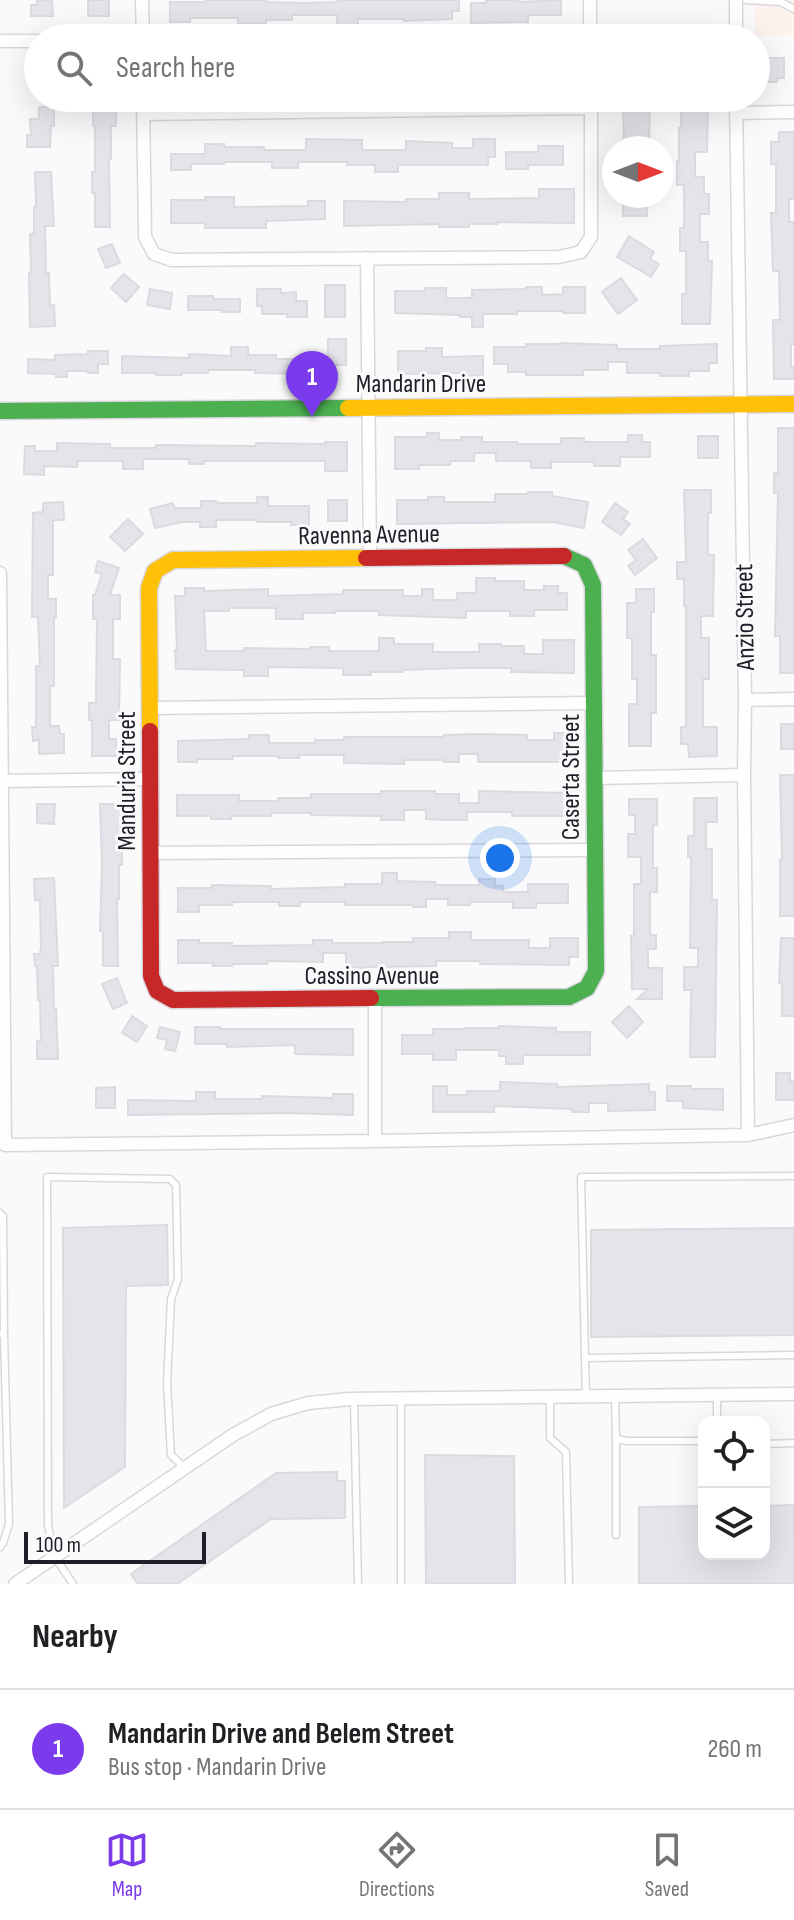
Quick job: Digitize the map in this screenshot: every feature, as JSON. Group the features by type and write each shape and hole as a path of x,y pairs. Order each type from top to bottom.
{"street":[{"path":"142,0 143,24"},
{"path":"590,0 590,24"},
{"path":"736,0 736,24"},
{"path":"0,41 24,41"},
{"path":"224,112 143,114 145,237 154,254 172,260 559,257 581,252 591,237 591,112"},
{"path":"736,113 794,112"},
{"name":"Anzio Street","path":"736,113 748,1135"},
{"path":"367,258 370,559"},
{"name":"Mandarin Drive","path":"0,411 794,404"},
{"name":"Ravenna Avenue","path":"155,571 173,560 564,556 584,565"},
{"name":"Caserta Street","path":"584,565 593,585 596,971 587,988"},
{"name":"Manduria Street","path":"155,571 149,588 149,708 151,976 157,991"},
{"path":"0,573 5,1145 748,1135 794,1125"},
{"path":"745,700 794,699"},
{"path":"149,708 594,703"},
{"path":"594,778 744,775"},
{"path":"2,781 151,779"},
{"path":"151,853 594,850"},
{"name":"Cassino Avenue","path":"157,991 173,1000 375,999 569,997 587,988"},
{"path":"375,999 375,1141"},
{"path":"15,1584 233,1435 271,1414 308,1403 401,1398 794,1394"}],"lane":[{"path":"746,0 781,2 794,9"},
{"path":"586,1396 581,1177 794,1176"},
{"path":"73,1584 55,1557 48,1526 47,1177 170,1179 176,1185 178,1279 171,1299 167,1383 171,1455 185,1468"},
{"path":"0,1213 3,1216 2,1334 9,1524 0,1547"},
{"path":"585,1358 794,1355"},
{"path":"717,1395 717,1416"},
{"path":"550,1396 550,1438 566,1452 569,1584"},
{"path":"615,1396 616,1535"},
{"path":"401,1398 401,1584"},
{"path":"354,1399 358,1584"},
{"path":"616,1439 698,1441"},
{"path":"770,1444 794,1443"}],"shaded area":[{"path":"754,0 794,0 794,35 770,35 770,24 755,24"}],"building":[{"path":"37,0 52,0 53,16 31,16 31,5 37,5"},
{"path":"88,0 109,0 109,16 88,16"},
{"path":"459,0 459,11 452,11 452,19 358,19 358,24 337,24 337,15 292,15 292,20 266,20 266,24 238,24 238,18 190,18 190,22 170,22 170,2"},
{"path":"486,0 561,0 561,15 528,15 528,22 471,23 471,3 486,3"},
{"path":"770,58 784,58 784,78 777,78 777,82 770,82"},
{"path":"39,112 54,112 50,147 27,147 27,135 31,136 30,119 39,119"},
{"path":"93,112 116,112 116,126 111,126 109,159 110,227 95,227"},
{"path":"623,112 650,112 649,136 624,136"},
{"path":"681,112 708,112 707,152 695,152 695,177 704,177 704,194 709,194 709,214 700,214 700,242 708,242 708,261 712,261 710,324 682,324 686,251 680,251 680,228 684,228 684,185 677,185"},
{"path":"779,132 794,132 794,199 789,199 789,222 794,222 794,344 791,344 791,367 794,367 794,379 774,379 773,320 780,320 779,271 773,271 771,213 776,213 776,164 771,164 771,142 779,142"},
{"path":"306,139 362,140 362,150 406,150 406,141 452,143 452,148 473,148 473,139 495,139 495,157 488,157 488,165 398,165 398,172 375,172 375,165 347,165 347,162 298,162 298,168 272,168 272,162 224,162 191,164 191,170 171,170 171,154 205,154 205,144 264,147 264,150 306,150"},
{"path":"538,146 563,146 563,165 528,165 528,169 506,169 506,152 538,152"},
{"path":"35,172 51,172 54,226 45,226 46,273 49,273 50,306 54,305 55,326 30,327 30,234 34,233"},
{"path":"539,189 574,189 574,223 497,222 469,224 469,227 439,227 439,224 344,226 344,201 406,202 406,199 439,199 439,193 469,193 469,199 539,198"},
{"path":"205,197 234,197 234,207 308,206 308,201 325,201 325,219 266,221 266,228 205,228 205,223 171,223 171,200 205,200"},
{"path":"623,208 647,208 647,216 623,216"},
{"path":"629,236 654,252 650,259 659,264 651,277 617,257"},
{"path":"112,244 120,263 106,268 98,249"},
{"path":"124,274 139,287 126,302 111,288"},
{"path":"621,278 637,300 618,314 602,292"},
{"path":"325,285 345,285 345,317 325,317"},
{"path":"542,287 542,295 563,294 563,287 585,287 585,313 517,311 517,314 483,314 483,327 472,327 472,317 395,313 395,291 446,288 446,298 472,298 472,290"},
{"path":"150,289 172,293 170,309 147,305"},
{"path":"257,289 296,292 296,301 307,301 307,317 262,314 262,306 257,306"},
{"path":"188,296 240,299 240,312 188,310"},
{"path":"328,339 346,339 346,365 328,365"},
{"path":"560,343 617,345 617,349 717,344 717,363 709,363 709,371 689,371 689,376 627,373 627,362 608,362 608,370 583,370 583,375 526,375 526,372 508,372 508,364 494,364 494,347"},
{"path":"231,347 248,347 248,355 314,359 314,374 255,373 255,370 208,370 208,373 182,375 122,373 122,356 231,356"},
{"path":"426,348 442,348 442,357 483,356 483,376 460,376 460,373 398,374 398,351 426,351"},
{"path":"88,351 108,351 108,364 98,364 98,373 67,371 67,377 56,377 56,374 28,373 28,359 55,360 55,355 88,354"},
{"path":"778,428 794,428 794,673 780,673 780,636 775,636 778,493 774,493 774,473 778,473"},
{"path":"427,433 439,433 439,440 482,437 482,442 517,444 561,444 561,438 584,438 584,442 628,442 628,435 642,435 642,442 650,442 650,457 620,457 620,466 594,466 594,462 551,462 551,468 531,468 531,461 496,461 496,453 474,453 474,461 419,465 419,469 395,469 395,437 427,437"},
{"path":"698,436 718,436 718,458 698,458"},
{"path":"347,442 347,471 325,471 325,461 204,461 204,464 189,464 189,459 143,459 143,469 123,469 123,461 78,461 77,467 44,466 44,475 24,474 25,446 35,446 35,451 57,451 57,443 156,448 156,445 256,446 256,443"},
{"path":"684,490 711,490 708,555 714,555 713,616 701,616 701,638 709,638 709,679 703,679 703,727 717,727 717,756 689,757 688,744 681,744 681,727 686,727 686,606 684,579 677,579 677,562 686,562"},
{"path":"552,492 552,496 588,502 584,528 553,522 397,524 397,500 444,497 444,502 495,502 495,494"},
{"path":"257,497 268,497 268,506 309,506 309,525 216,520 216,527 200,527 200,522 182,522 155,528 150,509 173,503 175,508 201,508 201,501 257,503"},
{"path":"328,500 347,500 347,521 328,521"},
{"path":"63,502 64,520 53,520 53,575 48,575 48,599 56,599 50,726 59,726 60,734 64,734 64,753 39,754 39,740 33,741 32,727 36,727 36,666 40,666 38,617 32,617 33,513 43,512 43,503"},
{"path":"615,503 628,512 623,519 630,524 621,535 602,522"},
{"path":"128,519 143,534 125,551 110,537"},
{"path":"643,539 657,558 635,575 628,566 636,560 628,550"},
{"path":"98,561 119,568 110,595 120,595 120,619 113,619 113,659 120,659 119,720 109,720 109,739 116,739 116,756 92,756 89,703 96,703 97,619 93,619 93,595 102,574 95,572"},
{"path":"476,578 524,581 524,590 558,586 558,593 567,593 567,610 534,610 534,616 510,616 510,611 466,611 466,618 335,611 303,613 303,619 276,619 276,608 229,608 229,611 204,611 206,651 329,647 329,651 379,651 379,638 394,638 394,644 433,644 433,652 479,652 479,644 501,644 524,646 524,654 543,654 543,640 574,640 574,673 462,668 343,675 343,668 268,667 268,676 244,676 244,670 176,669 175,596 185,596 185,588 204,588 204,591 268,589 268,596 343,594 343,590 403,590 403,596 422,596 422,589 433,589 433,600 457,600 457,593 476,593"},
{"path":"636,589 654,589 651,655 656,655 656,713 651,713 651,746 629,746 629,704 637,704 637,679 632,679 632,638 627,638 627,603 636,603"},
{"path":"781,724 794,724 794,749 781,749"},
{"path":"554,733 568,733 568,762 478,762 478,754 459,754 459,762 404,760 404,764 344,763 344,755 299,755 299,758 233,756 233,759 178,762 178,741 249,739 249,735 269,735 269,743 315,743 315,740 344,740 344,737 478,734 527,735 527,740 554,740"},
{"path":"780,775 794,775 794,916 780,916"},
{"path":"381,791 459,794 459,803 479,803 479,791 568,793 568,816 467,812 467,820 445,820 426,819 426,810 404,810 404,820 311,813 231,816 231,819 177,816 177,795 239,795 239,801 278,801 278,798 311,798 311,794 381,794"},
{"path":"694,798 717,798 717,822 706,822 706,849 712,849 712,900 717,900 715,1057 690,1057 691,990 684,990 684,967 698,967 698,948 690,948 691,857 688,857 688,836 694,836"},
{"path":"629,799 657,799 657,825 653,825 653,868 657,868 657,892 650,892 650,935 656,935 656,949 648,949 648,968 662,968 662,999 637,999 648,989 632,989 634,884 641,884 641,857 628,857 628,834 635,834 635,815 629,815"},
{"path":"37,804 55,804 54,824 37,823"},
{"path":"100,804 122,804 122,865 119,865 117,899 118,966 103,966"},
{"path":"382,873 397,873 397,881 435,882 435,885 479,885 479,879 495,879 495,886 503,886 503,892 528,892 528,884 568,884 568,903 536,903 536,908 513,908 513,902 448,905 448,899 426,899 426,907 345,905 345,902 300,902 300,906 279,906 279,902 232,902 232,905 199,905 199,912 178,912 178,888 212,888 212,885 271,886 271,889 345,887 345,884 382,884"},
{"path":"54,878 58,966 53,966 58,1059 37,1059 37,1041 41,1041 40,999 34,954 40,954 41,947 40,900 35,900 34,879"},
{"path":"449,932 471,932 471,940 529,940 529,948 550,948 550,938 578,938 578,957 569,957 569,965 436,961 436,966 346,968 346,953 323,953 323,962 267,961 267,964 232,966 178,963 178,940 232,943 232,946 313,945 313,940 383,943 413,942 413,938 449,938"},
{"path":"781,938 794,938 794,1016 782,1016 782,983 779,983"},
{"path":"117,978 127,1003 113,1009 102,984"},
{"path":"629,1006 643,1022 627,1038 612,1022"},
{"path":"132,1016 147,1026 137,1042 122,1033"},
{"path":"499,1026 590,1032 590,1055 523,1055 523,1064 506,1064 506,1056 499,1056 499,1050 456,1050 456,1060 433,1060 433,1054 402,1054 402,1035 433,1035 433,1029"},
{"path":"160,1027 180,1032 175,1051 165,1049 167,1040 157,1038"},
{"path":"195,1027 353,1029 353,1055 295,1054 295,1045 227,1047 227,1044 195,1044"},
{"path":"776,1073 790,1073 790,1081 794,1081 794,1100 776,1100"},
{"path":"500,1082 557,1084 557,1087 649,1084 649,1092 655,1092 655,1110 608,1111 608,1103 589,1103 589,1112 494,1106 494,1112 433,1112 433,1086 447,1086 447,1095 467,1095 467,1091 500,1091"},
{"path":"667,1086 723,1089 723,1110 683,1108 683,1101 667,1101"},
{"path":"115,1087 115,1108 96,1108 96,1088"},
{"path":"196,1092 215,1092 215,1099 262,1099 262,1096 333,1098 333,1094 353,1094 353,1115 128,1115 128,1100 196,1101"},
{"path":"167,1225 168,1285 126,1286 125,1467 64,1508 63,1228"},
{"path":"794,1228 794,1335 591,1337 591,1230"},
{"path":"425,1455 514,1456 515,1584 426,1584"},
{"path":"337,1472 337,1481 345,1481 345,1518 271,1519 177,1584 138,1584 131,1574 276,1473"},
{"path":"794,1505 794,1584 639,1584 639,1507 698,1506 698,1560 770,1560 770,1506"}],"traffic: fast":[{"path":"0,411 348,408"},
{"path":"371,998 569,997 587,988 596,971 593,585 584,565 564,556"}],"traffic: slow":[{"path":"348,408 794,404"},
{"path":"150,731 149,588 155,571 173,560 366,558"}],"traffic: jam":[{"path":"366,558 564,556"},
{"path":"150,731 151,976 157,991 173,1000 371,998"}],"place":[{"name":"Mandarin Drive and Belem Street","path":"312,417"}]}
